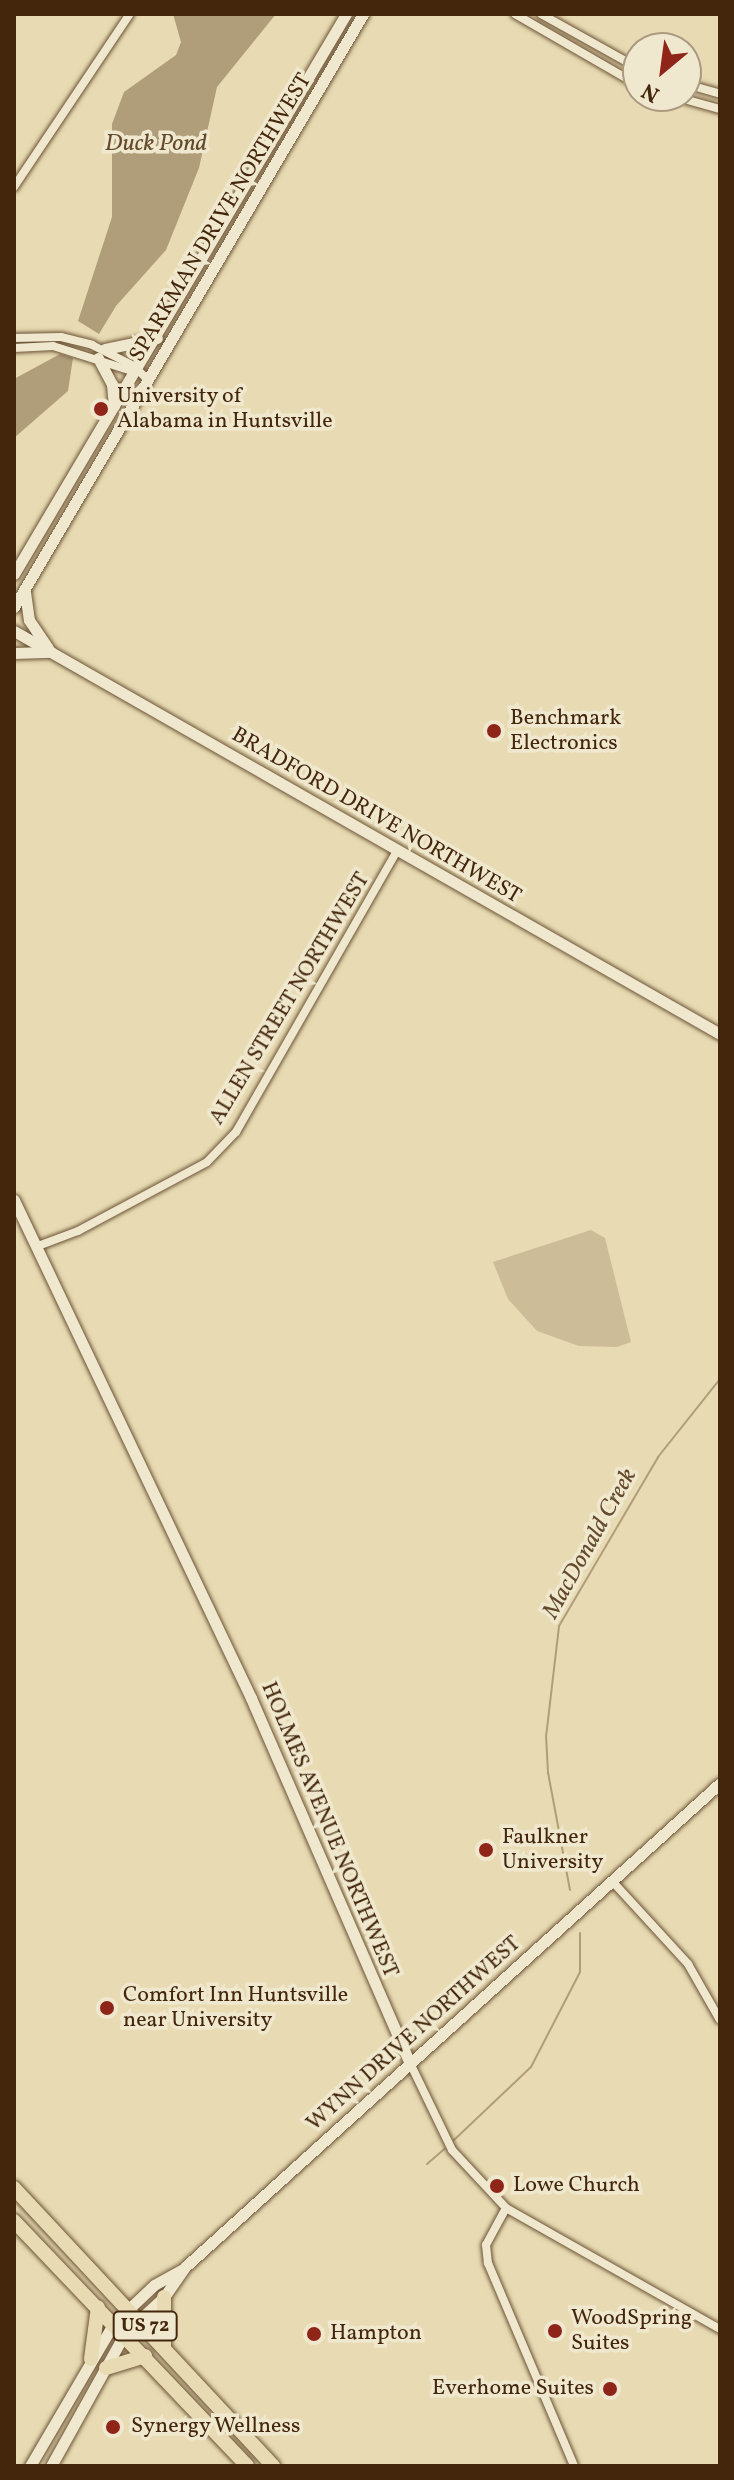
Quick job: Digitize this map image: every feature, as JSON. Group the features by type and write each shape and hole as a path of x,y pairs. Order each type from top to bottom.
{"highway":[{"name":"US 72","path":"14,2188 273,2466"},
{"name":"US 72","path":"14,2221 120,2328 247,2466"},
{"path":"164,2297 164,2347"},
{"path":"91,2359 98,2307"},
{"path":"106,2368 145,2356"}],"main road":[{"name":"SPARKMAN DRIVE NORTHWEST","path":"14,574 157,338 346,14"},
{"name":"SPARKMAN DRIVE NORTHWEST","path":"14,607 363,14"},
{"path":"114,409 112,384 102,354 157,338"},
{"path":"25,591 29,620 51,652"},
{"name":"BRADFORD DRIVE NORTHWEST","path":"14,631 720,1034"},
{"path":"14,653 51,652"},
{"name":"HOLMES AVENUE NORTHWEST","path":"14,1200 257,1713 410,2063"},
{"name":"WYNN DRIVE NORTHWEST","path":"120,2328 140,2321 164,2297 185,2267 720,1783"},
{"path":"51,2466 106,2368 129,2309 154,2285 185,2267"},
{"path":"30,2466 91,2359 120,2328"}],"street":[{"path":"14,187 130,14"},
{"path":"515,14 622,76"},
{"path":"541,14 622,59"},
{"path":"14,338 61,337 102,354 148,380"},
{"path":"14,348 53,346 102,354"},
{"name":"ALLEN STREET NORTHWEST","path":"38,1246 78,1231 207,1162 236,1132 397,851"},
{"path":"612,1881 688,1964 720,2020"},
{"name":"HOLMES AVENUE NORTHWEST","path":"410,2063 452,2150 506,2208 720,2329"},
{"path":"506,2208 486,2245 488,2263 574,2466"}],"shaded area":[{"path":"591,1230 605,1238 631,1342 617,1347 579,1346 537,1331 508,1299 493,1262"}],"water":[{"name":"Duck Pond","path":"173,14 276,14 217,87 199,168 166,250 116,306 99,334 78,321 112,217 112,124 124,92 176,55 181,42"},
{"path":"60,354 73,358 68,391 14,438 14,379"}],"waterway":[{"name":"MacDonald Creek","path":"570,1890 548,1773 546,1737 559,1626 658,1457 720,1379"},
{"name":"MacDonald Creek","path":"454,2140 531,2067 580,1972 580,1933"},
{"name":"MacDonald Creek","path":"427,2164 444,2149"}],"place":[{"name":"University of Alabama in Huntsville","path":"101,409"},
{"name":"Benchmark Electronics","path":"494,731"},
{"name":"Faulkner University","path":"486,1850"},
{"name":"Comfort Inn Huntsville near University","path":"107,2008"},
{"name":"Lowe Church","path":"497,2186"},
{"name":"WoodSpring Suites","path":"555,2331"},
{"name":"Hampton","path":"314,2334"},
{"name":"Everhome Suites","path":"610,2389"},
{"name":"Synergy Wellness","path":"113,2427"}]}
